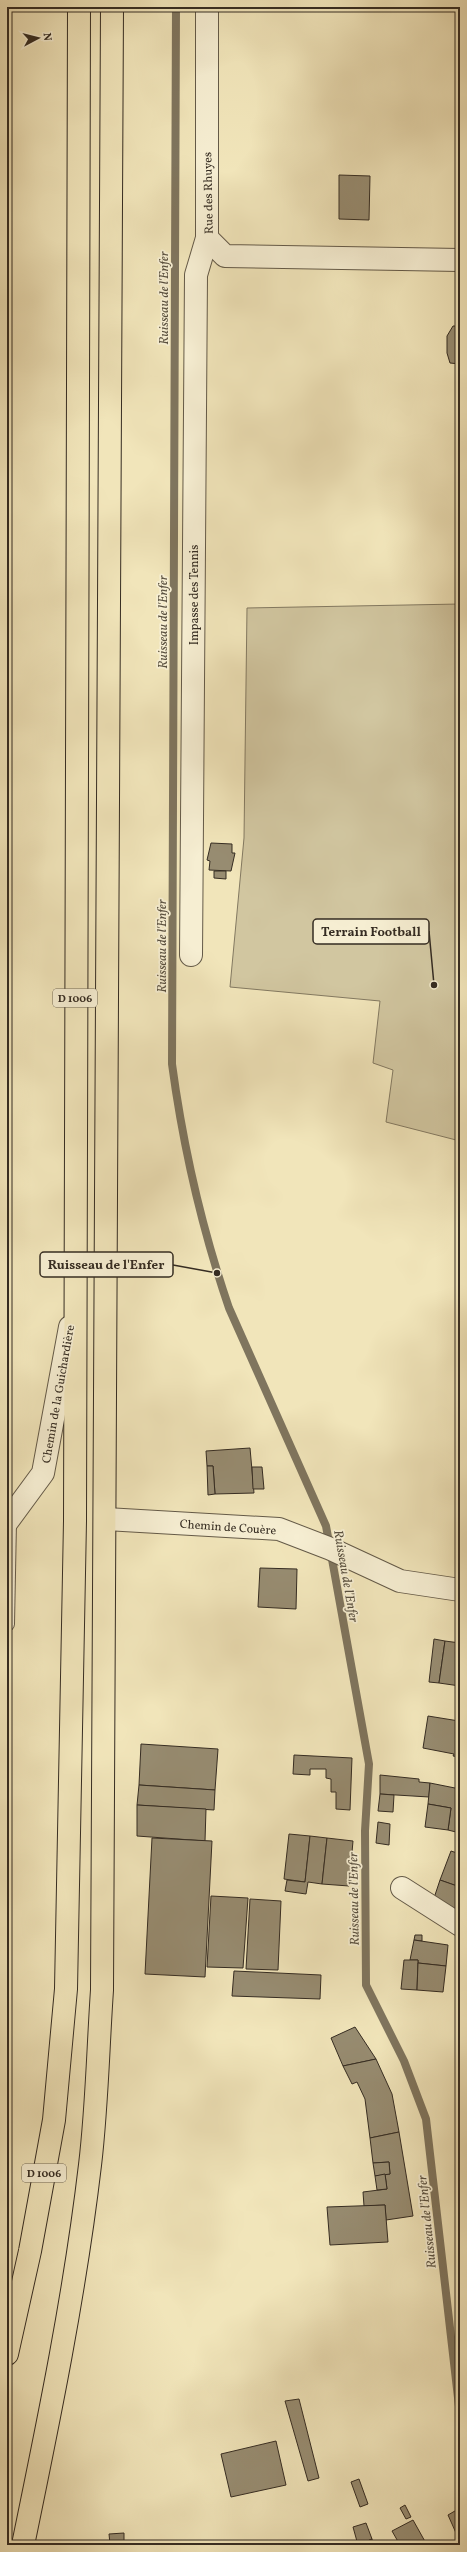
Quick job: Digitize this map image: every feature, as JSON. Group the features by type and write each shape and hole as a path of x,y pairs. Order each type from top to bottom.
{"main road":[{"name":"D 1006","path":"7,2354 30,2251 54,2120 66,1989 75,1521 79,7"},
{"name":"D 1006","path":"23,2545 58,2381 90,2163 102,1990 106,1519 112,7"}],"street":[{"name":"Rue des Rhuyes","path":"207,7 207,238 225,256 460,260"},
{"name":"Impasse des Tennis","path":"191,955 196,275 207,238"},
{"name":"Chemin de la Guichardière","path":"8,1522 43,1473 75,1300"},
{"name":"Chemin de Couère","path":"106,1519 279,1529 331,1549 400,1581 460,1590"},
{"path":"402,1888 424,1904 460,1925"}],"lane":[{"path":"7,1624 8,1522"}],"shaded area":[{"path":"460,604 460,1141 386,1122 393,1070 373,1063 380,1001 230,987 244,838 247,608"}],"building":[{"path":"339,175 370,176 369,220 339,219"},
{"path":"453,326 460,326 460,364 450,363 447,353 447,336"},
{"path":"211,843 232,844 232,853 235,853 231,871 209,870 210,861 207,860"},
{"path":"214,871 226,871 226,879 214,878"},
{"path":"250,1448 254,1493 215,1494 213,1466 207,1466 206,1451"},
{"path":"207,1466 213,1466 215,1494 208,1495"},
{"path":"252,1467 262,1467 264,1489 253,1489"},
{"path":"260,1568 297,1569 296,1609 258,1607"},
{"path":"434,1639 445,1641 439,1683 429,1682"},
{"path":"445,1641 460,1643 460,1686 439,1683"},
{"path":"428,1716 459,1721 460,1719 460,1757 453,1756 454,1754 423,1748"},
{"path":"141,1744 218,1749 215,1790 139,1785"},
{"path":"294,1755 352,1758 350,1810 336,1809 336,1792 331,1792 331,1779 326,1778 326,1769 310,1769 310,1775 293,1774"},
{"path":"380,1775 419,1779 419,1782 430,1783 429,1797 380,1794"},
{"path":"430,1783 460,1789 460,1833 448,1830 451,1808 428,1804"},
{"path":"139,1785 215,1790 214,1810 137,1805"},
{"path":"380,1794 394,1795 393,1812 378,1811"},
{"path":"428,1804 451,1808 448,1830 425,1827"},
{"path":"137,1805 206,1809 205,1841 137,1836"},
{"path":"378,1822 390,1824 389,1845 376,1843"},
{"path":"289,1834 310,1836 305,1882 284,1879"},
{"path":"310,1836 327,1838 322,1884 308,1882 306,1894 285,1891 287,1880 305,1882"},
{"path":"152,1838 212,1841 205,1977 145,1974"},
{"path":"327,1838 353,1841 349,1886 322,1884"},
{"path":"451,1851 460,1854 460,1887 440,1880"},
{"path":"440,1880 460,1887 459,1911 433,1901"},
{"path":"211,1896 248,1898 243,1968 207,1967"},
{"path":"250,1899 281,1901 278,1970 246,1969"},
{"path":"415,1935 422,1935 422,1941 414,1940"},
{"path":"414,1940 448,1945 446,1966 418,1963 418,1960 410,1960"},
{"path":"404,1960 418,1960 417,1990 401,1989"},
{"path":"418,1963 446,1966 443,1992 417,1990"},
{"path":"234,1971 321,1975 320,1999 232,1996"},
{"path":"355,2027 376,2059 343,2066 331,2038"},
{"path":"376,2059 392,2094 399,2132 370,2138 365,2099 357,2082 352,2084 343,2066"},
{"path":"399,2132 413,2216 386,2220 385,2205 364,2206 363,2192 387,2189 385,2174 390,2174 389,2162 373,2163 370,2138"},
{"path":"389,2162 390,2174 375,2176 373,2163"},
{"path":"385,2174 387,2189 377,2190 375,2176"},
{"path":"385,2205 388,2242 330,2245 327,2207"},
{"path":"299,2399 319,2478 308,2481 285,2401"},
{"path":"276,2441 286,2485 231,2497 221,2454"},
{"path":"359,2479 368,2504 360,2507 351,2482"},
{"path":"405,2505 411,2517 406,2519 400,2508"},
{"path":"460,2508 460,2542 448,2515"},
{"path":"413,2520 427,2545 400,2545 392,2531"},
{"path":"366,2523 372,2539 358,2545 353,2527"},
{"path":"124,2533 124,2542 110,2544 109,2534"},
{"path":"372,2539 374,2545 358,2545"}],"waterway":[{"name":"Ruisseau de l'Enfer","path":"176,7 172,1064 176,1095 194,1187 219,1278 229,1308 326,1526 369,1764 365,1831 366,1985 404,2061 426,2119 460,2415"}],"place":[{"name":"Terrain Football","path":"434,985"},
{"name":"Ruisseau de l'Enfer","path":"217,1273"}]}
